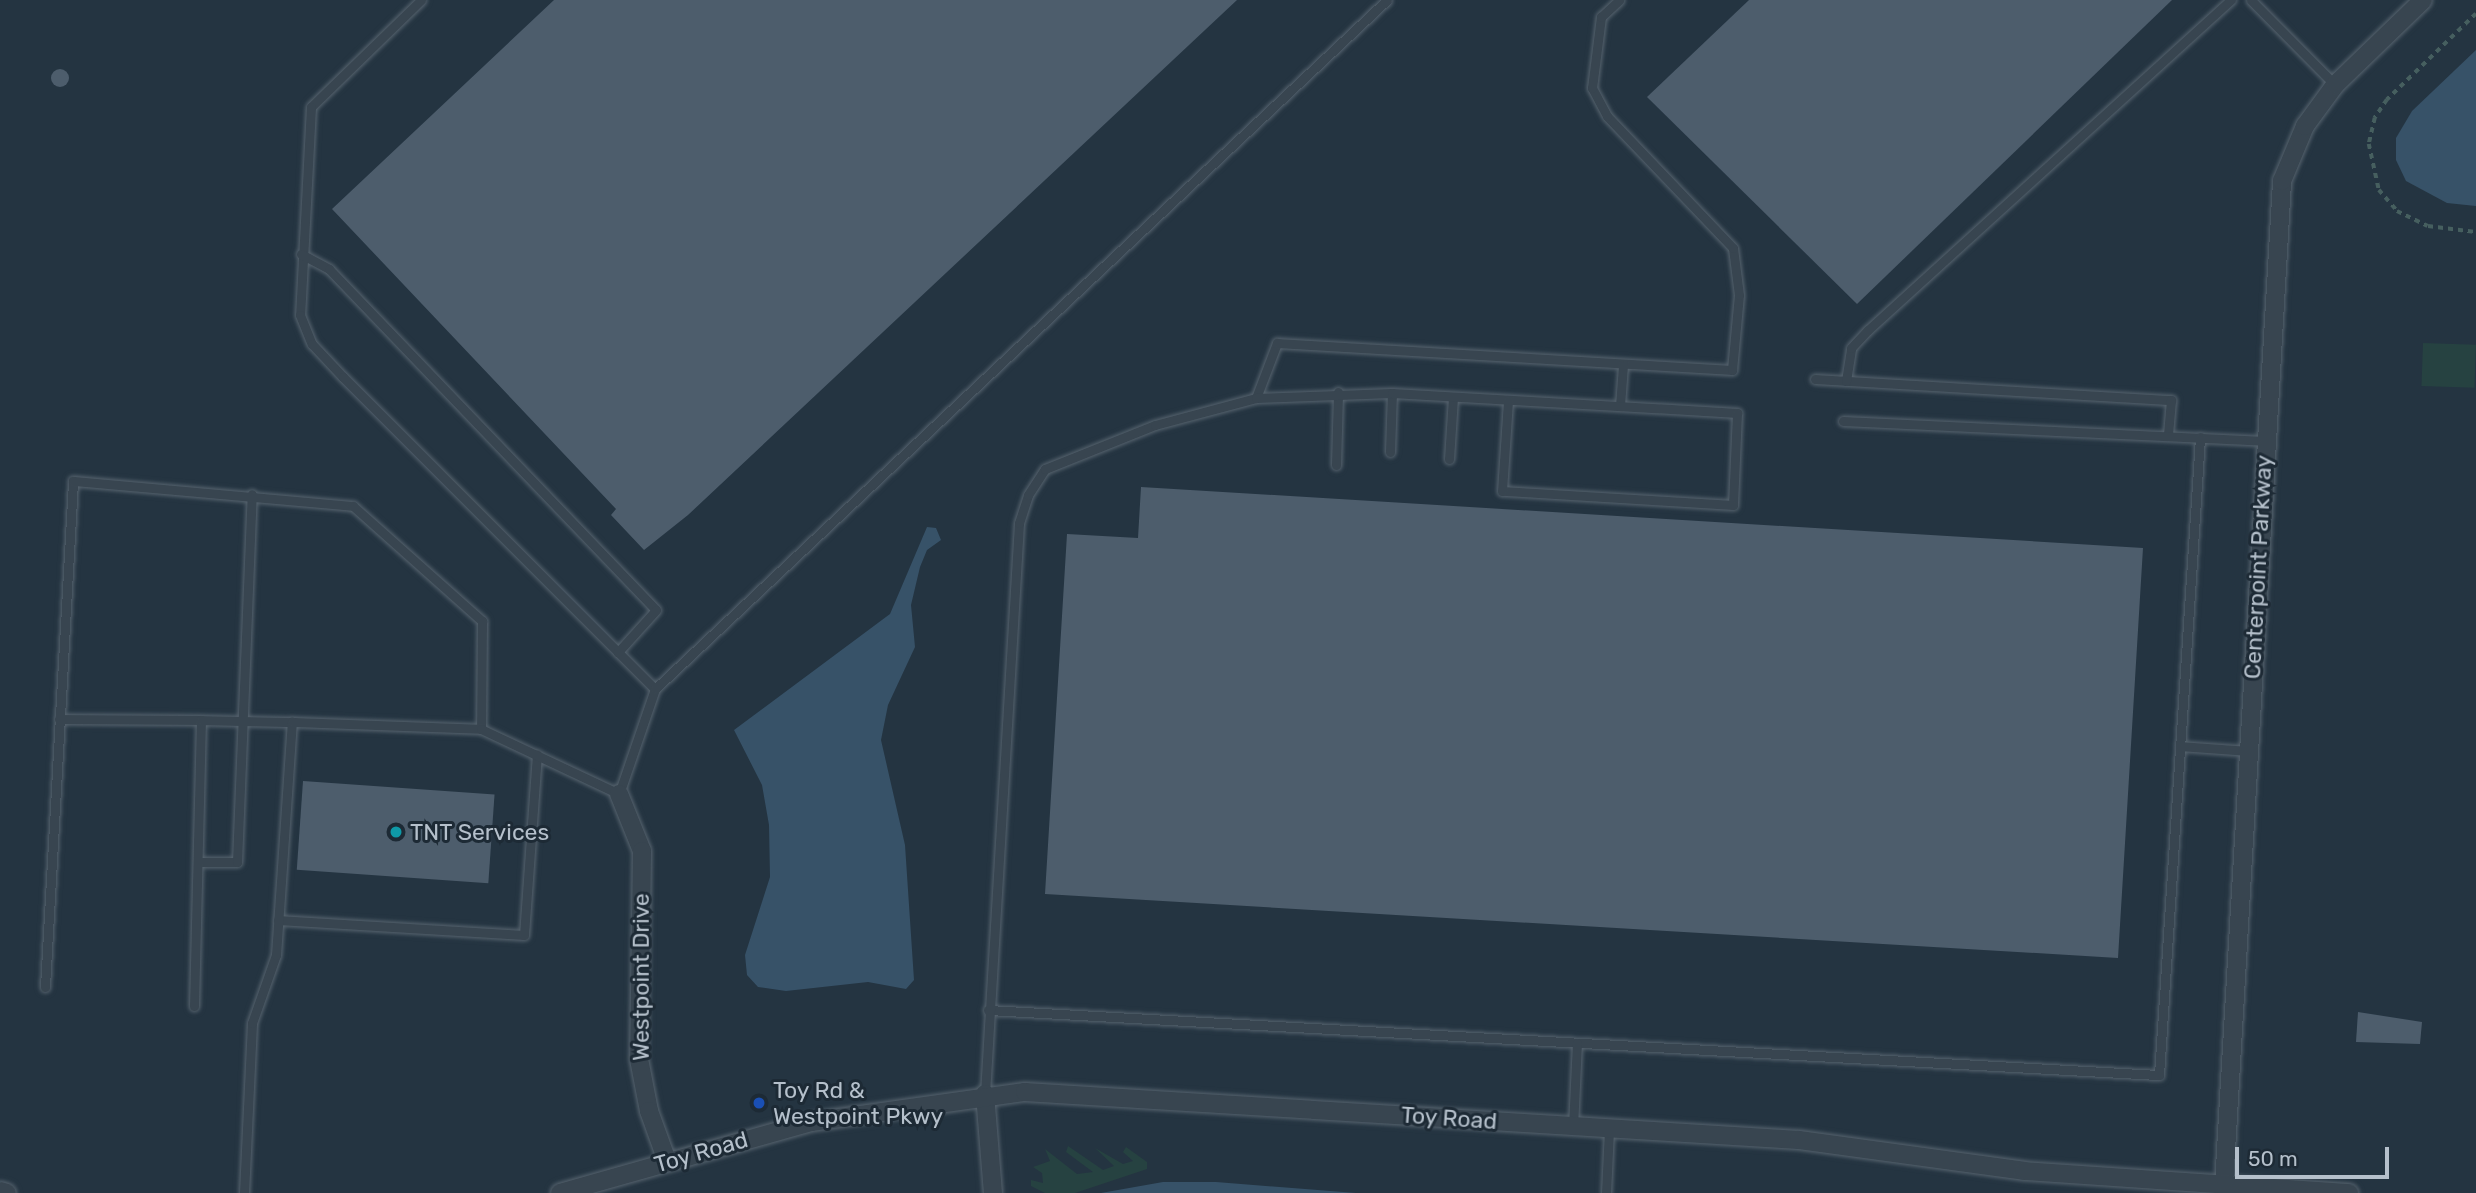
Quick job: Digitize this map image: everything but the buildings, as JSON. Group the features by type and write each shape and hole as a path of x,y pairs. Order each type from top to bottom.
{"street":[{"name":"Centerpoint Parkway","path":"2224,1189 2282,181 2305,126 2336,85 2423,0"},
{"name":"Westpoint Drive","path":"619,794 642,851 639,1059 649,1111 667,1161"},
{"name":"Toy Road","path":"560,1193 811,1122 985,1094 1076,1093 1876,1147 2024,1171 2224,1189 2349,1193"},
{"path":"985,1094 993,1193"},
{"path":"0,1191 7,1193"}],"lane":[{"path":"421,0 310,107 300,315 312,344 655,689"},
{"path":"59,719 243,720 481,729 619,794 655,689 1387,0"},
{"path":"1256,398 1277,343 1732,370 1738,270 1733,248 1596,98 1590,76 1601,17 1619,0"},
{"path":"1846,381 1851,348 1868,330 2231,0"},
{"path":"2250,0 2336,85"},
{"path":"301,254 329,268 656,610 618,652"},
{"path":"1620,407 1623,365"},
{"path":"1815,379 2171,400 2168,436"},
{"path":"1336,465 1338,392"},
{"path":"985,1094 1017,541 1028,495 1045,469 1062,458 1256,398 1338,392 1392,393 1737,413 1732,505 1502,491 1508,400"},
{"path":"1391,453 1392,393"},
{"path":"1449,459 1453,397"},
{"path":"1843,421 2265,441"},
{"path":"988,1010 2158,1075 2200,437"},
{"path":"45,987 73,481 252,494 353,506 482,621 481,729"},
{"path":"198,862 237,862 252,494"},
{"path":"194,1006 201,720"},
{"path":"244,1193 252,1023 276,955 292,722"},
{"path":"2180,746 2248,751"},
{"path":"278,920 524,935 537,754"},
{"path":"1573,1127 1577,1043"},
{"path":"1606,1193 1609,1129"}],"path":[{"path":"2476,15 2387,100 2375,118 2369,144 2379,190 2397,211 2428,226 2476,232"}],"green space":[{"path":"2423,343 2476,345 2474,388 2421,386"},
{"path":"1068,1146 1103,1170 1114,1166 1095,1148 1123,1164 1133,1161 1123,1152 1126,1147 1147,1162 1147,1169 1075,1193 1045,1193 1031,1186 1031,1180 1043,1183 1042,1173 1033,1167 1050,1161 1045,1149 1077,1174 1093,1172 1066,1152"}],"water":[{"path":"2476,50 2476,206 2447,203 2406,181 2396,160 2396,138 2412,111"},
{"path":"927,527 936,528 941,540 927,550 920,567 911,605 915,647 888,705 881,740 905,845 914,980 906,989 868,982 786,991 758,987 747,975 745,955 770,877 769,825 762,785 734,730 890,614"},
{"path":"1163,1182 1216,1182 1356,1193 1101,1193"}],"place":[{"name":"TNT Services","path":"396,832"},
{"name":"Toy Rd & Westpoint Pkwy","path":"759,1103"}]}
